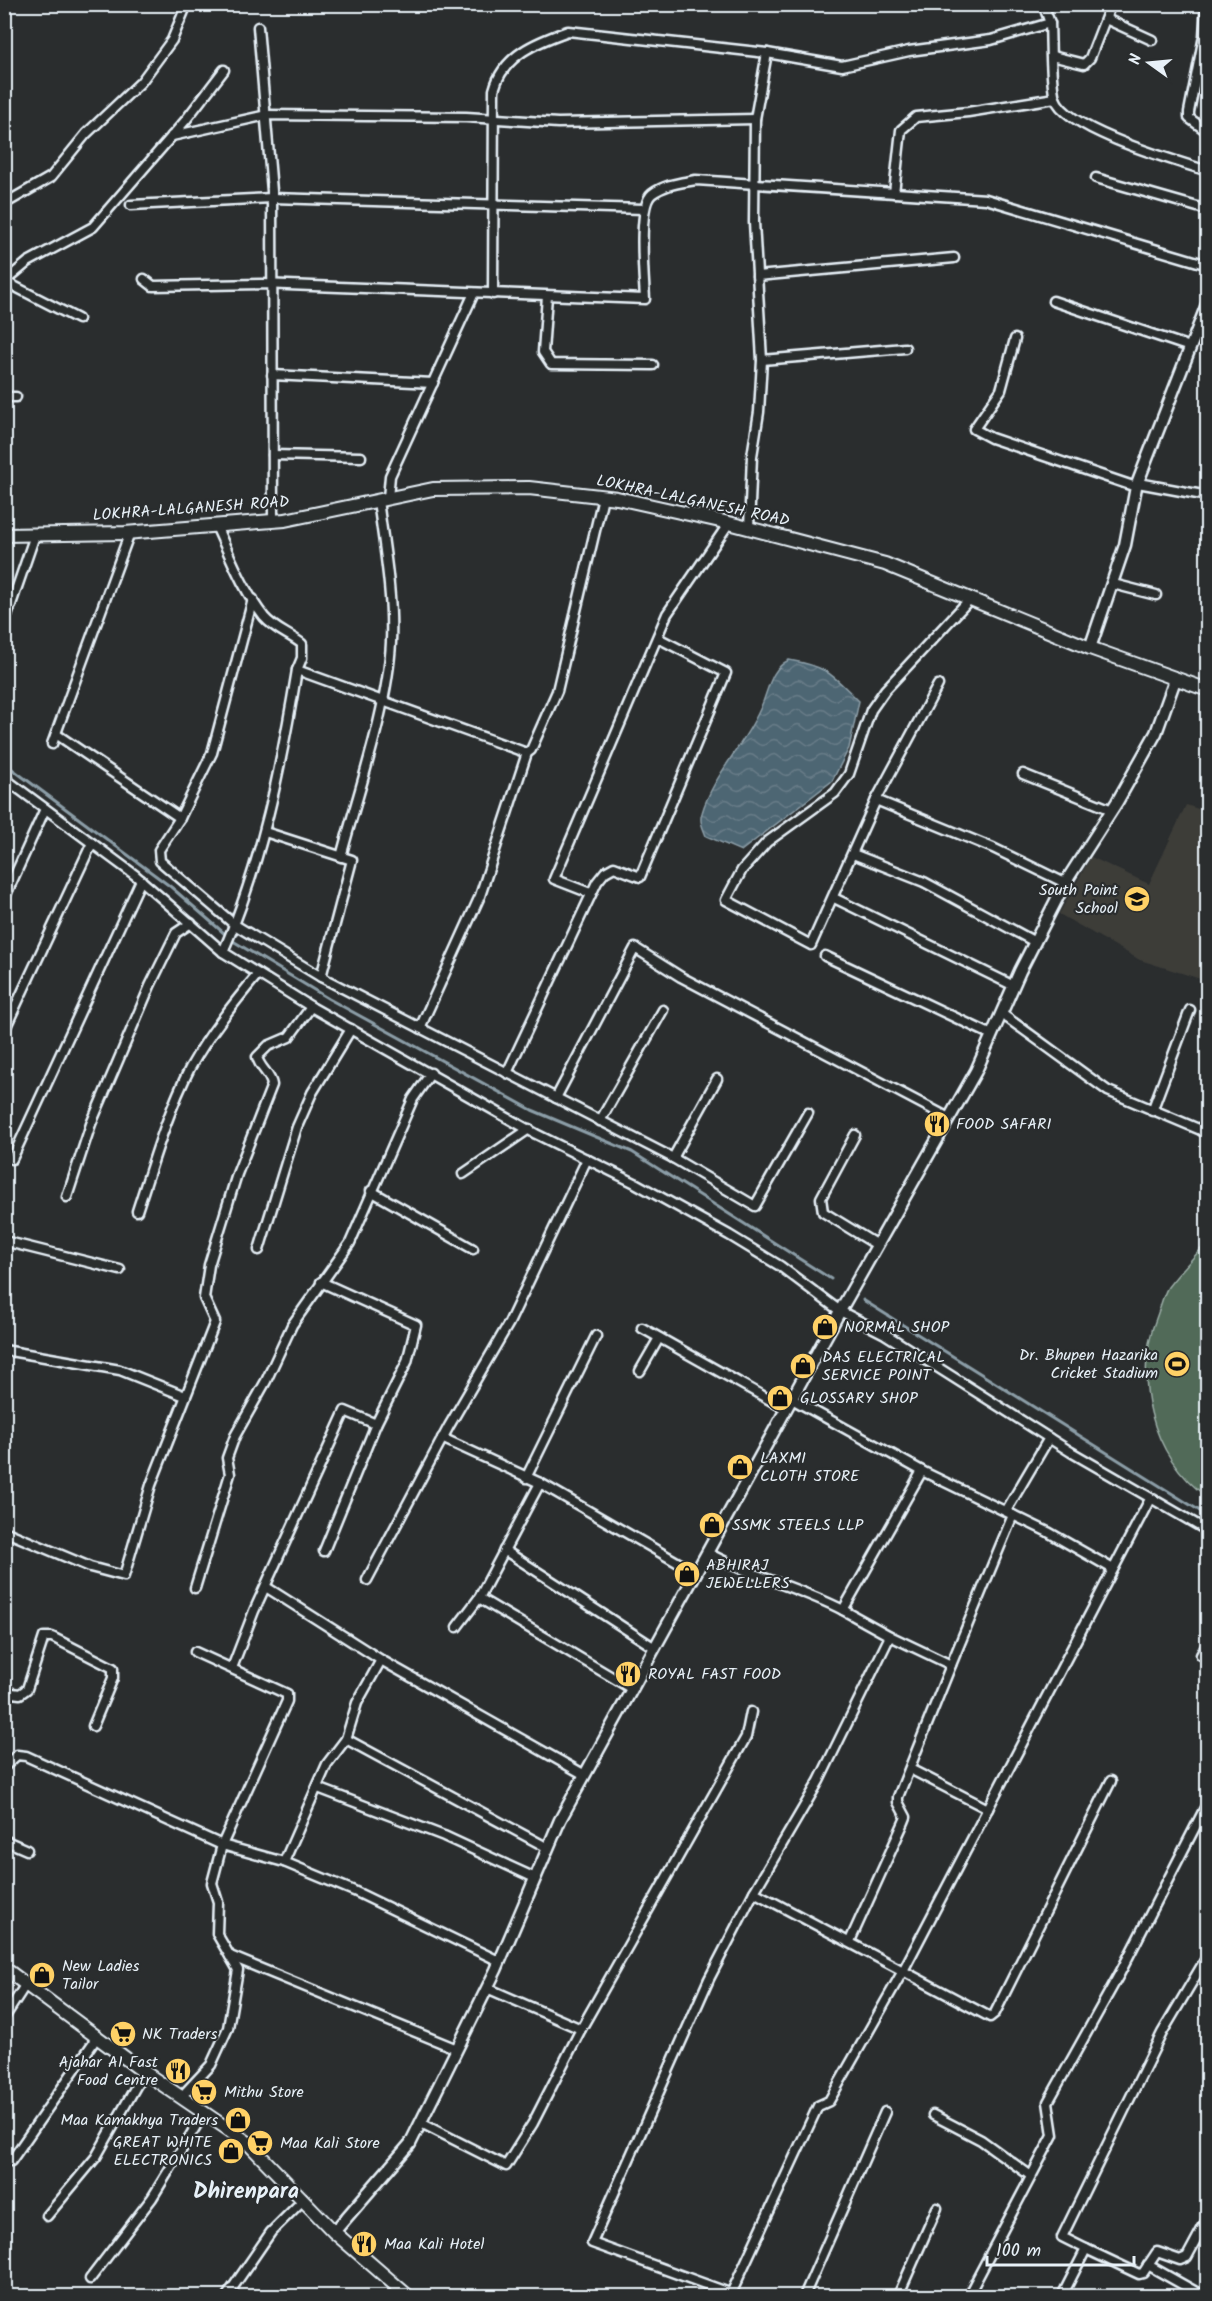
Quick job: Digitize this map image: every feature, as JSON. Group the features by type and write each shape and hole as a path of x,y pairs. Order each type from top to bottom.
{"main road":[{"name":"LOKHRA-LALGANESH ROAD","path":"4,535 130,532 273,521 434,489 529,488 603,496 729,523 885,564 1090,648 1208,690"},
{"path":"4,1968 144,2072 247,2142 334,2232 408,2296"}],"street":[{"path":"4,204 51,177 75,146 141,82 172,39 188,4"},
{"path":"1043,4 1050,23 1055,98 1063,110 1096,130 1208,171"},
{"path":"1052,56 1084,64 1090,58 1112,4"},
{"path":"1206,4 1204,36 1189,112 1190,118 1208,132"},
{"path":"1106,19 1152,40"},
{"path":"493,294 494,90 496,80 516,54 540,41 568,31 767,53 842,66 909,51 991,40 1050,23"},
{"path":"258,27 272,198 273,521"},
{"path":"749,528 752,456 759,412 762,360 753,183 755,119 767,53"},
{"path":"78,319 5,281 28,262 93,227 172,136 224,70"},
{"path":"894,194 902,130 916,117 968,112 1055,98"},
{"path":"172,136 267,115 494,119 558,123 755,119"},
{"path":"1096,178 1208,210"},
{"path":"144,279 153,286 271,284 645,299 644,209 650,196 666,186 696,180 986,200 1208,265"},
{"path":"131,205 272,198 644,209"},
{"path":"757,276 954,258"},
{"path":"341,857 382,700 391,645 392,612 383,499 390,476 474,293"},
{"path":"547,296 543,352 551,364 653,365"},
{"path":"1053,301 1190,347"},
{"path":"1090,648 1125,545 1137,485 1208,302"},
{"path":"1015,339 1001,390 974,429 991,438 1137,485 1208,496"},
{"path":"762,360 905,348"},
{"path":"272,375 433,383"},
{"path":"4,396 16,397"},
{"path":"273,455 361,457"},
{"path":"420,1028 480,896 527,753 531,750 557,691 603,496"},
{"path":"590,893 554,879 667,614 729,523"},
{"path":"216,526 264,617 278,630 302,644 302,658 297,670 265,832 234,927 224,949"},
{"path":"52,744 130,532"},
{"path":"4,625 35,535"},
{"path":"1113,584 1156,595"},
{"path":"253,599 212,753 158,857 234,927 321,977 673,1158 755,1206 808,1113"},
{"path":"938,685 876,800 811,945 726,900 742,870 767,842 835,793 849,774 871,711 885,690 970,599"},
{"path":"507,1073 590,893 605,872 614,867 640,877 726,673 658,638"},
{"path":"297,670 527,753"},
{"path":"334,2232 410,2144 500,1961 548,1848 585,1775 840,1311 976,1071 1014,986 1065,883 1112,810 1156,733 1175,680"},
{"path":"56,734 180,818"},
{"path":"1023,774 1112,810"},
{"path":"4,778 141,880 191,924 258,974 311,1007 529,1130 729,1235 780,1266 840,1311 885,1334 1150,1500 1208,1532"},
{"path":"876,800 993,848 1065,883"},
{"path":"4,899 45,809"},
{"path":"265,832 352,860 321,977"},
{"path":"4,1031 92,843"},
{"path":"853,854 924,882 1035,942"},
{"path":"12,1159 141,880"},
{"path":"834,898 1014,986"},
{"path":"67,1197 91,1125 150,986 176,933 191,924"},
{"path":"556,1098 635,948 692,982 949,1118"},
{"path":"825,956 992,1035"},
{"path":"137,1211 164,1131 190,1068 217,1025 258,974"},
{"path":"4,1531 90,1567 124,1576 151,1485 215,1322 204,1298 209,1264 237,1174 272,1085 270,1077 259,1066 257,1057 268,1046 289,1037 311,1007"},
{"path":"600,1121 663,1010"},
{"path":"1152,1111 1190,1010"},
{"path":"1002,1014 1108,1091 1205,1132 1208,1116"},
{"path":"259,1250 297,1127 312,1093 351,1029"},
{"path":"195,1588 230,1474 226,1458 235,1436 266,1381 292,1325 350,1243 413,1099 430,1073"},
{"path":"673,1158 717,1079"},
{"path":"463,1174 529,1130"},
{"path":"855,1135 821,1198 822,1212 877,1245"},
{"path":"367,1580 442,1438 508,1323 587,1159"},
{"path":"371,1191 473,1249"},
{"path":"4,1241 120,1270"},
{"path":"321,1281 416,1325 407,1362 376,1424 324,1551"},
{"path":"642,1328 1009,1513 1113,1569"},
{"path":"526,1478 596,1336"},
{"path":"640,1371 659,1338"},
{"path":"4,1350 120,1370 185,1396"},
{"path":"232,1668 345,1411 376,1424"},
{"path":"442,1438 540,1483 696,1573"},
{"path":"850,1941 906,1817 898,1802 898,1797 1009,1513 1049,1438"},
{"path":"843,1610 922,1471"},
{"path":"457,1628 479,1598 540,1483"},
{"path":"890,1636 819,1781 754,1892 710,1979 592,2243 733,2296 818,2106 829,2101 904,1969 1150,1500"},
{"path":"504,1550 655,1648"},
{"path":"708,1553 743,1571 804,1592 951,1665"},
{"path":"266,1587 381,1660 585,1775"},
{"path":"479,1598 632,1689"},
{"path":"4,1692 20,1694 27,1689 44,1637 52,1637 113,1668 113,1678 93,1726"},
{"path":"1201,1655 1208,1643"},
{"path":"181,2097 211,2065 228,2028 238,1970 217,1934 218,1902 212,1883 222,1845 287,1701 287,1694 195,1652"},
{"path":"284,1862 327,1764 346,1739 357,1702 381,1660"},
{"path":"421,2123 506,2166 533,2123 581,2029 746,1737 751,1712"},
{"path":"346,1739 548,1848"},
{"path":"4,1767 17,1755 26,1756 222,1845 284,1862 354,1891 500,1961"},
{"path":"910,1769 988,1809"},
{"path":"754,1892 904,1969 983,2015 990,2016 995,2013 1111,1781"},
{"path":"318,1788 444,1836 535,1878"},
{"path":"968,2296 1053,2135 1048,2102 1120,1973 1208,1802"},
{"path":"4,1840 27,1850"},
{"path":"1208,1955 1162,2033 1115,2133 1070,2217 1062,2237 1139,2274 1143,2273 1157,2252 1180,2260 1186,2257 1208,2218"},
{"path":"229,1956 457,2049"},
{"path":"4,2018 26,1984"},
{"path":"487,1988 581,2029"},
{"path":"11,2161 93,2043 95,2035"},
{"path":"46,2216 96,2157 144,2072"},
{"path":"804,2296 885,2112"},
{"path":"90,2279 152,2198 204,2113"},
{"path":"933,2115 981,2140 1031,2176"},
{"path":"227,2296 271,2232 303,2200"},
{"path":"898,2296 937,2208"},
{"path":"1062,2296 1086,2249"},
{"path":"1148,2265 1203,2296"}],"shaded area":[{"name":"South Point School","path":"1186,805 1207,812 1207,981 1140,960 1059,914 1091,857 1149,884"}],"green space":[{"name":"Dr. Bhupen Hazarika Cricket Stadium","path":"1207,1244 1207,1497 1187,1480 1172,1460 1160,1437 1151,1414 1147,1389 1147,1363 1150,1338 1166,1290"}],"water":[{"path":"789,660 813,666 828,673 859,701 849,748 832,781 741,851 706,836 701,816 714,785 757,716 775,673 783,663"}],"waterway":[{"path":"4,763 171,887 233,941 329,999 532,1110 632,1152 831,1279"},
{"path":"863,1300 1208,1516"}],"place":[{"name":"South Point School","path":"1137,899"},
{"name":"FOOD SAFARI","path":"937,1124"},
{"name":"NORMAL SHOP","path":"825,1327"},
{"name":"Dr. Bhupen Hazarika Cricket Stadium","path":"1177,1364"},
{"name":"DAS ELECTRICAL SERVICE POINT","path":"803,1366"},
{"name":"GLOSSARY SHOP","path":"780,1398"},
{"name":"LAXMI CLOTH STORE","path":"740,1467"},
{"name":"SSMK STEELS LLP","path":"712,1525"},
{"name":"ABHIRAJ JEWELLERS","path":"687,1574"},
{"name":"ROYAL FAST FOOD","path":"628,1674"},
{"name":"New Ladies Tailor","path":"42,1975"},
{"name":"NK Traders","path":"123,2034"},
{"name":"Ajahar A1 Fast Food Centre","path":"178,2071"},
{"name":"Mithu Store","path":"204,2092"},
{"name":"Maa Kamakhya Traders","path":"238,2120"},
{"name":"Maa Kali Store","path":"260,2143"},
{"name":"GREAT WHITE ELECTRONICS","path":"231,2151"},
{"name":"Maa Kali Hotel","path":"364,2244"}],"district":[{"name":"Dhirenpara","path":"246,2192"}]}
